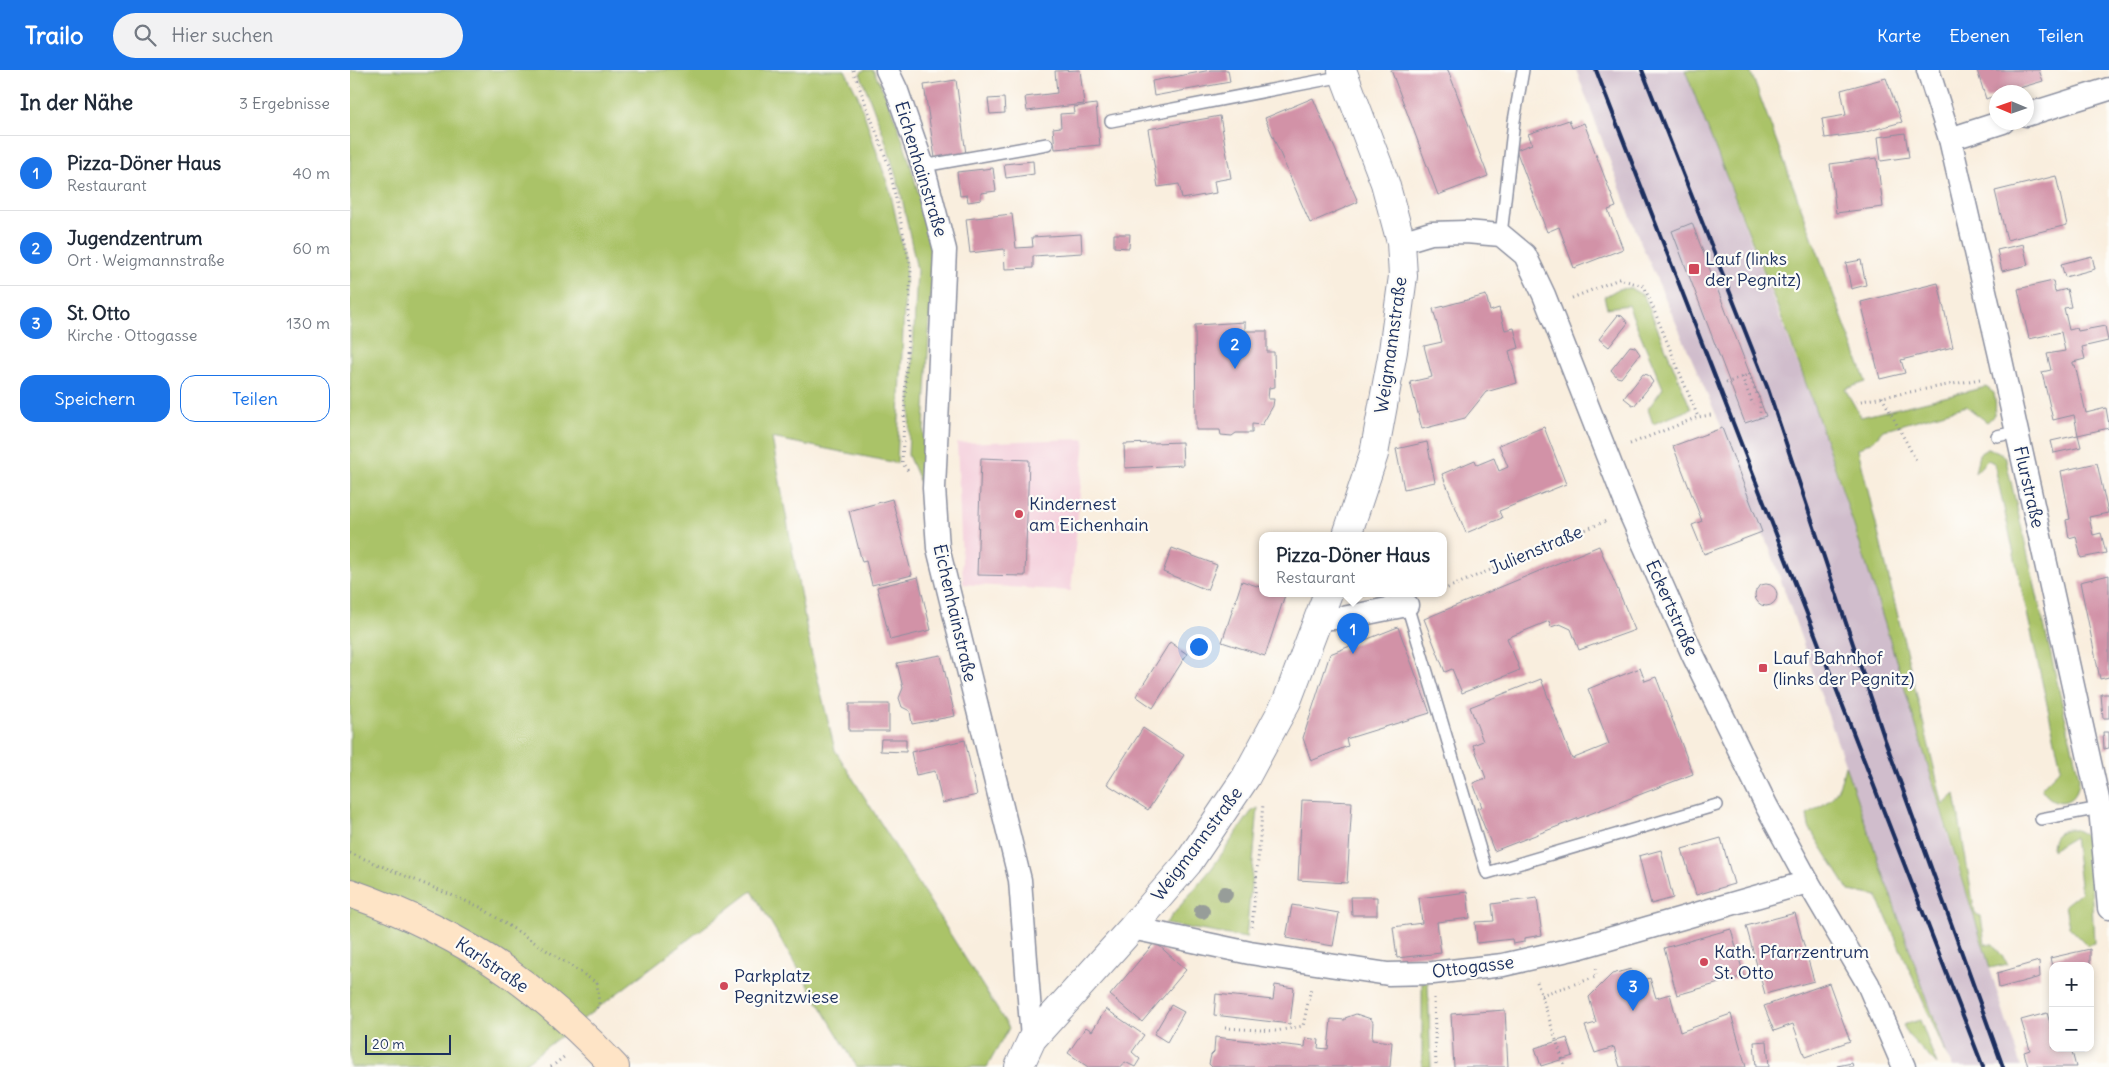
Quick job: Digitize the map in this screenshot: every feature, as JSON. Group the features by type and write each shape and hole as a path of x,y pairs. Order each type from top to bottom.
{"main road":[{"name":"Karlstraße","path":"350,893 451,938 509,973 584,1034 615,1067"}],"street":[{"name":"Eichenhainstraße","path":"887,70 897,92 923,166 945,250 934,488 938,548 1020,880 1032,1039"},
{"name":"Flurstraße","path":"1928,70 1950,139 2007,434 2105,806 2109,908"},
{"name":"Weigmannstraße","path":"1343,73 1385,183 1400,242 1403,276 1393,351 1374,454 1348,532"},
{"path":"2034,112 2109,89"},
{"path":"1950,139 1989,126"},
{"path":"1400,242 1431,233 1466,232 1501,236"},
{"name":"Eckertstraße","path":"1501,236 1525,255 1548,307 1629,511 1711,694 1766,805 1808,882 1868,984 1904,1067"},
{"name":"Weigmannstraße","path":"1019,1067 1032,1039 1188,863 1246,777 1288,701 1327,597"},
{"path":"1320,618 1343,618 1407,605"},
{"name":"Ottogasse","path":"1132,928 1250,953 1388,974 1433,973 1502,965 1582,947 1808,882"}],"lane":[{"path":"1501,236 1514,122 1524,70"},
{"path":"1111,121 1343,73"},
{"path":"923,166 1047,144"},
{"path":"1407,605 1487,873 1717,805"},
{"path":"2041,819 2105,806"}],"path":[{"path":"853,70 889,166 911,270 902,462 912,478"},
{"path":"1548,307 1619,279 1644,286 1698,417"},
{"path":"1726,383 1751,374 1760,401 1760,420"},
{"path":"1742,377 1753,405"},
{"path":"1856,402 1980,379"},
{"path":"1882,397 1916,460"},
{"path":"1606,453 1698,417 1711,415"},
{"name":"Julienstraße","path":"1447,588 1629,511"},
{"path":"1250,953 1264,794"},
{"path":"350,853 480,907 597,983 599,1004 584,1034"},
{"path":"1225,1028 1276,1032 1302,1026 1317,963"},
{"path":"1433,973 1436,1067"},
{"path":"1538,984 1566,1067"}],"shaded area":[{"path":"1576,70 1685,70 1815,409 1887,629 1950,843 2021,1067 1953,1067 1947,1056 1770,549 1722,428 1638,236"},
{"name":"Kindernest am Eichenhain","path":"1085,439 1071,591 963,584 957,443"}],"green space":[{"path":"350,70 845,70 858,96 890,191 906,263 897,463 772,438 810,647 835,750 1009,1028 987,1067 857,1067 752,891 520,1067 350,1067"},
{"path":"864,70 873,70 887,98 898,128 917,188 933,259 921,485 908,455 917,270 901,193 884,136 860,73"},
{"path":"1685,70 1750,70 1866,382 1845,389 1861,417 1986,387 1994,393 1995,412 1987,422 1966,406 1883,430 1874,440 1858,449 1943,805 1955,794 1975,914 1981,916 1985,944 1993,944 2008,964 1990,968 1883,618 1815,409 1768,281"},
{"path":"1630,288 1644,296 1691,409 1653,424 1648,409 1663,388 1628,305 1607,308 1604,297 1618,289"},
{"path":"1987,449 1998,452 2006,460 2079,777 2075,793 2065,801 2053,800 2041,788 2061,768 1994,463 1988,460 1975,473 1979,454"},
{"path":"1845,765 1947,1056 1877,896 1849,891 1809,827 1807,814 1834,796"},
{"path":"1258,808 1246,938 1165,924 1212,868 1251,812"},
{"path":"2067,829 2080,832 2089,841 2094,943 2087,945 2069,927 2065,905 2081,892 2074,837 2052,850 2055,836"},
{"path":"1422,982 1428,982 1431,1067 1422,1067"},
{"path":"1920,1020 1937,1065 1909,1036 1903,1025"}],"building":[{"path":"1080,70 1084,104 1027,111 1025,97 1057,93 1055,71"},
{"path":"1211,70 1228,70 1230,82 1154,96 1152,81"},
{"path":"1391,70 1448,70 1488,176 1438,195"},
{"path":"1977,70 2039,70 2043,81 2030,85 1989,85 1989,98 1986,99"},
{"path":"1886,78 1902,122 1862,133 1825,138 1822,119 1846,115 1841,90"},
{"path":"956,80 966,154 935,158 924,85"},
{"path":"1004,98 1005,113 990,114 988,99"},
{"path":"1313,98 1358,202 1310,223 1265,118"},
{"path":"1096,104 1100,145 1055,149 1053,128 1061,127 1060,114 1075,113 1074,107"},
{"path":"1220,116 1231,178 1214,181 1216,193 1182,199 1179,184 1158,187 1148,129"},
{"path":"1569,120 1572,128 1584,123 1616,207 1608,210 1623,249 1574,268 1559,227 1547,232 1516,150 1532,144 1528,134"},
{"path":"1905,133 1909,157 1881,161 1878,137"},
{"path":"1877,158 1883,207 1836,213 1830,164"},
{"path":"1033,161 1034,174 1006,178 1004,164"},
{"path":"993,168 996,191 981,193 981,200 968,202 967,195 960,196 957,172"},
{"path":"2056,176 2067,225 2007,240 1995,191"},
{"path":"1012,214 1016,248 1033,247 1032,237 1081,234 1082,253 1033,256 1033,268 1005,269 1004,249 970,253 966,219"},
{"path":"1692,223 1766,416 1745,423 1672,231"},
{"path":"1114,234 1130,234 1129,248 1114,247"},
{"path":"2023,244 2028,265 2002,271 1997,250"},
{"path":"2092,256 2095,269 2065,277 2061,264"},
{"path":"1861,260 1866,285 1851,289 1846,263"},
{"path":"2053,281 2055,292 2067,289 2071,307 2064,308 2069,330 2077,328 2078,331 2105,326 2108,341 2082,347 2085,359 2073,362 2073,365 2075,365 2086,413 2106,408 2109,428 2078,435 2074,415 2053,420 2042,372 2051,370 2047,354 2065,351 2061,332 2029,339 2018,289"},
{"path":"1938,283 1953,347 1901,360 1905,373 1880,379 1861,302"},
{"path":"1486,295 1490,311 1499,308 1505,330 1514,328 1519,348 1509,351 1517,383 1486,392 1465,418 1422,429 1410,382 1432,377 1424,346 1442,342 1433,309"},
{"path":"1618,315 1622,316 1628,323 1609,347 1599,339"},
{"path":"1245,322 1245,331 1267,331 1267,352 1274,352 1275,387 1269,388 1268,399 1274,399 1273,406 1262,425 1252,424 1252,433 1236,433 1232,436 1221,435 1220,430 1196,430 1195,325"},
{"path":"1630,346 1635,347 1640,354 1621,378 1617,377 1611,370"},
{"path":"1643,374 1648,375 1653,382 1634,406 1624,398"},
{"path":"1544,427 1566,484 1499,511 1502,518 1466,533 1442,474 1475,460 1477,465 1494,458 1499,471 1508,467 1499,445"},
{"path":"1722,428 1762,532 1704,554 1692,525 1702,521 1673,446"},
{"path":"2078,435 2081,447 2054,453 2051,441"},
{"path":"1182,442 1183,465 1125,468 1124,444"},
{"path":"1427,442 1435,482 1404,489 1396,449"},
{"path":"981,458 1029,460 1025,576 977,575"},
{"path":"2097,463 2108,513 2089,517 2093,535 2101,533 2106,553 2081,558 2076,536 2069,538 2066,520 2070,519 2061,471"},
{"path":"892,499 912,575 872,585 866,561 862,562 849,511"},
{"path":"1599,546 1635,630 1579,650 1571,629 1560,624 1551,627 1549,621 1507,638 1520,670 1462,693 1452,669 1445,672 1424,619"},
{"path":"1172,548 1217,565 1207,590 1163,572"},
{"path":"2109,575 2109,677 2100,679 2080,582"},
{"path":"918,577 931,630 890,640 877,587"},
{"path":"1242,581 1259,587 1259,597 1284,597 1265,656 1222,642"},
{"path":"1762,584 1770,584 1777,591 1777,599 1770,606 1762,606 1755,599 1755,591"},
{"path":"1398,627 1430,713 1346,739 1348,746 1311,761 1303,738 1330,654"},
{"path":"1170,642 1187,654 1153,708 1136,696"},
{"path":"941,655 955,716 912,724 910,711 902,707 899,698 903,688 897,663"},
{"path":"1640,668 1645,681 1656,677 1693,774 1494,851 1477,808 1482,807 1473,783 1486,778 1473,745 1483,741 1470,707 1541,679 1572,759 1609,744 1588,689"},
{"path":"2101,694 2109,694 2109,718 2103,718"},
{"path":"849,704 889,704 889,731 849,731"},
{"path":"1143,728 1184,755 1148,810 1107,784"},
{"path":"2103,732 2109,732 2109,748 2104,749"},
{"path":"881,739 906,739 906,752 880,751"},
{"path":"965,740 977,795 942,803 935,771 916,775 911,752"},
{"path":"1302,800 1352,802 1347,883 1298,880"},
{"path":"1721,838 1734,884 1696,895 1682,849"},
{"path":"1661,850 1673,898 1651,904 1639,856"},
{"path":"1467,892 1470,918 1437,922 1441,953 1397,958 1393,927 1422,923 1419,898"},
{"path":"1351,897 1377,897 1377,915 1352,915"},
{"path":"1537,898 1542,935 1524,938 1524,942 1513,944 1512,939 1477,943 1475,922 1494,921 1492,904"},
{"path":"1292,905 1339,913 1333,946 1286,938"},
{"path":"1795,913 1814,981 1765,994 1746,926"},
{"path":"1731,929 1744,976 1677,995 1664,948"},
{"path":"1155,942 1186,970 1142,1022 1110,995"},
{"path":"2090,949 2090,962 2051,962 2050,958"},
{"path":"2039,961 2040,977 1999,988 1997,973"},
{"path":"1631,969 1637,982 1650,978 1656,998 1670,994 1680,1032 1731,1014 1746,1067 1620,1067 1614,1047 1595,1053 1585,1026 1596,1023 1589,997 1612,974"},
{"path":"1829,983 1850,1041 1805,1057 1793,1024 1774,1031 1764,1006"},
{"path":"1275,985 1294,988 1290,1024 1214,1015 1216,994 1273,1000"},
{"path":"1171,1005 1184,1012 1167,1042 1154,1034"},
{"path":"1106,1009 1144,1035 1132,1052 1140,1059 1135,1067 1125,1062 1122,1067 1088,1067 1068,1053 1086,1027 1092,1031"},
{"path":"1505,1010 1508,1067 1454,1067 1451,1014"},
{"path":"2047,1013 2049,1020 2049,1052 2072,1052 2076,1067 2028,1067 2024,1052 2030,1050 2021,1020"},
{"path":"1356,1014 1371,1019 1373,1022 1372,1040 1392,1042 1390,1067 1212,1067 1209,1064 1211,1055 1214,1052 1215,1037 1305,1047 1306,1038 1319,1040 1318,1048 1328,1049 1331,1019 1345,1020 1345,1018"},
{"path":"1567,1038 1573,1056 1541,1066 1535,1048"},
{"path":"1767,1041 1769,1067 1756,1067 1754,1042"},
{"path":"1852,1063 1853,1067 1837,1067 1837,1066"}],"railway":[{"path":"1596,70 1983,1067"},
{"path":"1642,70 1768,389 1885,740 2003,1067"}],"place":[{"name":"Lauf (links der Pegnitz)","path":"1694,269"},
{"name":"Jugendzentrum","path":"1235,369"},
{"name":"Kindernest am Eichenhain","path":"1019,514"},
{"name":"Pizza-Döner Haus","path":"1353,654"},
{"name":"Lauf Bahnhof (links der Pegnitz)","path":"1763,668"},
{"name":"Kath. Pfarrzentrum St. Otto","path":"1704,962"},
{"name":"Parkplatz Pegnitzwiese","path":"724,986"},
{"name":"St. Otto","path":"1633,1011"}]}
